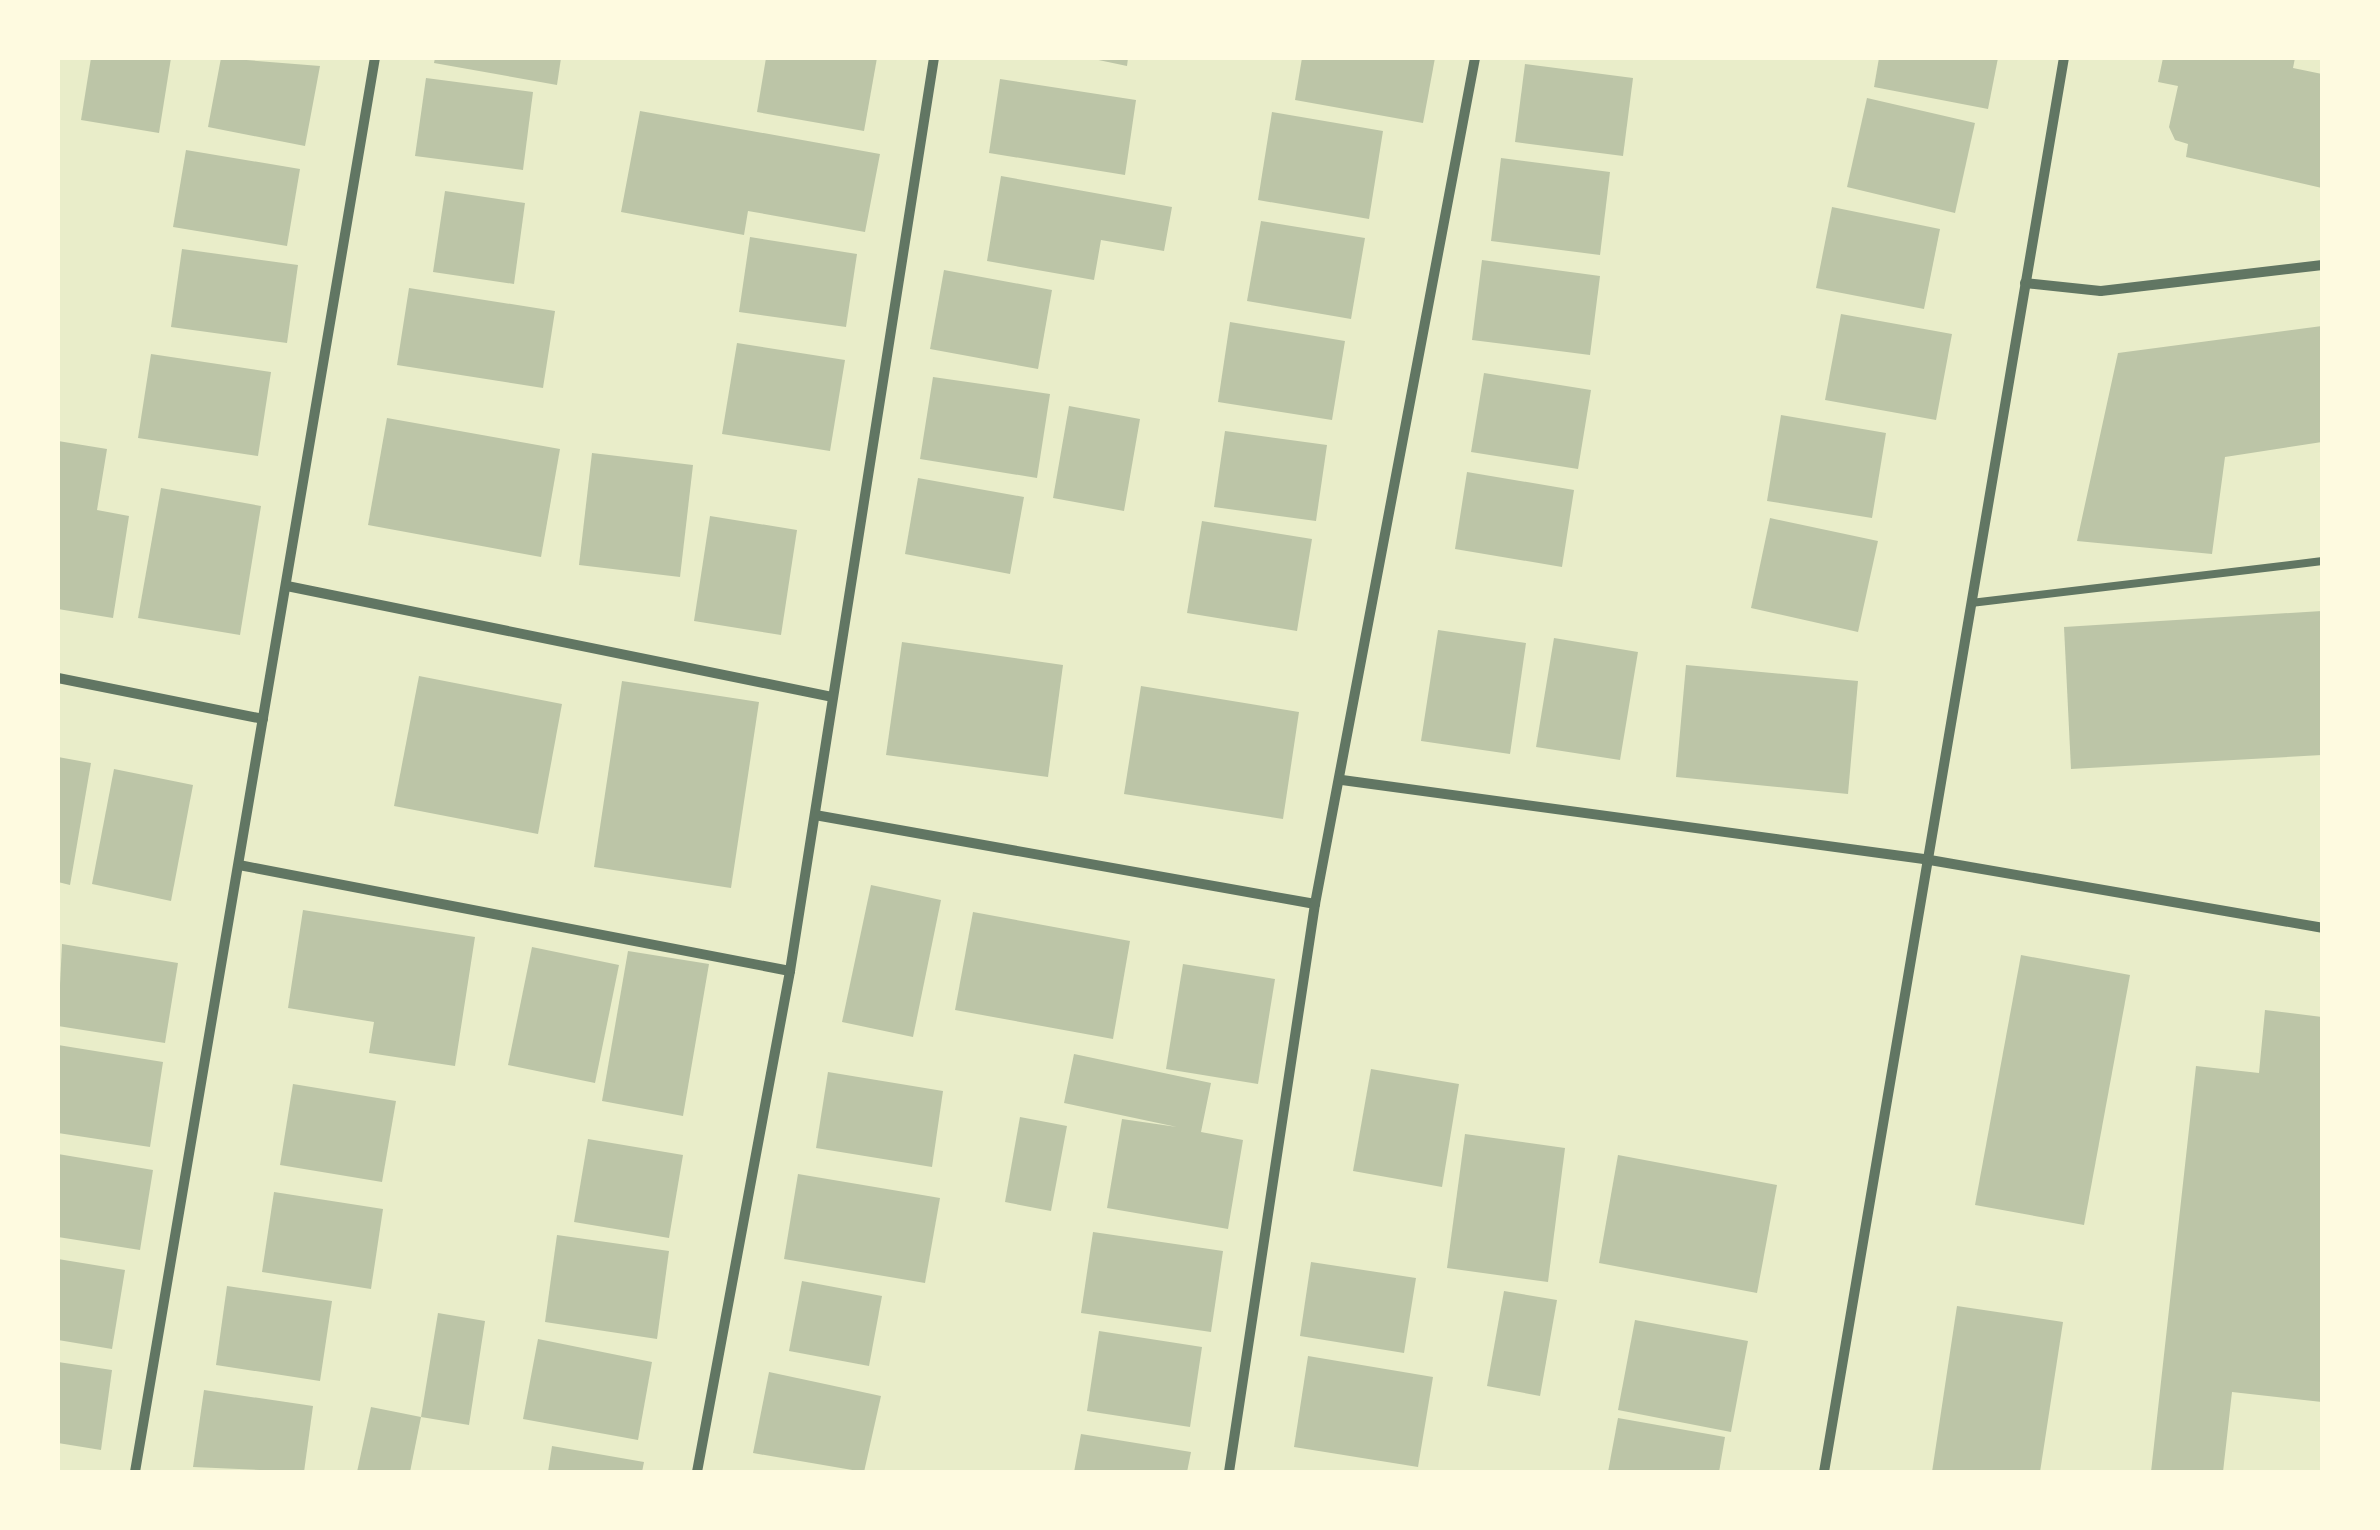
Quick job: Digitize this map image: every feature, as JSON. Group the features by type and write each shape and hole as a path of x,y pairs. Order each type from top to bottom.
{"street":[{"path":"135,1472 375,58"},
{"path":"698,1472 790,972 934,58"},
{"path":"1229,1472 1315,904 1342,780 1475,58"},
{"path":"1824,1472 1924,859 2064,58"},
{"path":"2025,283 2101,291 2322,266"},
{"path":"287,586 832,696"},
{"path":"58,678 262,719"},
{"path":"1342,780 1924,859 2322,928"},
{"path":"815,815 1315,904"},
{"path":"238,865 790,972"}],"lane":[{"path":"1971,602 2322,562"}],"building":[{"path":"91,58 171,58 159,133 81,120"},
{"path":"221,58 320,66 305,146 208,127"},
{"path":"435,58 561,58 557,85 434,63"},
{"path":"766,58 877,58 864,131 757,112"},
{"path":"1089,58 1128,58 1127,66"},
{"path":"1302,58 1435,58 1423,123 1295,100"},
{"path":"1879,58 1998,58 1988,109 1874,87"},
{"path":"2163,58 2295,58 2293,68 2322,74 2322,188 2186,157 2188,144 2175,140 2169,127 2178,86 2158,82"},
{"path":"1525,64 1633,78 1623,156 1515,142"},
{"path":"426,78 533,92 523,170 415,156"},
{"path":"1000,79 1136,100 1125,175 989,153"},
{"path":"1867,98 1975,123 1955,213 1847,187"},
{"path":"640,111 880,154 865,232 748,211 744,235 621,212"},
{"path":"1272,112 1383,131 1369,219 1258,200"},
{"path":"186,150 300,169 287,246 173,227"},
{"path":"1501,158 1610,172 1600,255 1491,241"},
{"path":"1001,176 1172,207 1164,251 1101,240 1094,280 987,261"},
{"path":"445,191 525,203 514,284 433,272"},
{"path":"1832,207 1940,229 1924,309 1816,288"},
{"path":"1261,221 1365,238 1351,319 1247,301"},
{"path":"750,237 857,254 846,327 739,312"},
{"path":"182,249 298,265 287,343 171,327"},
{"path":"1482,260 1600,276 1590,355 1472,340"},
{"path":"944,270 1052,290 1038,369 930,349"},
{"path":"409,288 555,311 543,388 397,365"},
{"path":"1841,314 1952,334 1936,420 1825,400"},
{"path":"1230,322 1345,341 1332,420 1218,402"},
{"path":"2322,326 2322,442 2225,457 2212,554 2077,541 2118,353"},
{"path":"737,343 845,360 830,451 722,434"},
{"path":"151,354 271,372 258,456 138,438"},
{"path":"1484,373 1591,390 1578,469 1471,452"},
{"path":"933,377 1050,394 1037,478 920,459"},
{"path":"1069,406 1140,419 1124,511 1053,498"},
{"path":"1781,415 1886,433 1872,518 1767,501"},
{"path":"387,418 560,449 541,557 368,525"},
{"path":"1225,431 1327,445 1316,521 1214,507"},
{"path":"58,441 107,449 97,510 129,516 113,618 58,609"},
{"path":"592,453 693,465 680,577 579,565"},
{"path":"1467,472 1574,490 1562,567 1455,549"},
{"path":"918,478 1024,497 1010,574 905,554"},
{"path":"161,488 261,506 240,635 138,618"},
{"path":"710,516 797,530 781,635 694,621"},
{"path":"1770,518 1878,541 1858,632 1751,608"},
{"path":"1202,521 1312,539 1297,631 1187,613"},
{"path":"2322,611 2322,755 2071,769 2064,627"},
{"path":"1438,630 1526,643 1510,754 1421,741"},
{"path":"1554,638 1638,652 1620,760 1536,747"},
{"path":"902,642 1063,665 1048,777 886,755"},
{"path":"1686,665 1858,681 1848,794 1676,777"},
{"path":"419,676 562,704 538,834 394,806"},
{"path":"622,681 759,702 731,888 594,867"},
{"path":"1141,686 1299,712 1283,819 1124,794"},
{"path":"58,757 91,763 70,885 58,882"},
{"path":"114,769 193,785 171,901 92,884"},
{"path":"871,885 941,900 913,1037 842,1022"},
{"path":"303,910 475,937 455,1066 369,1053 374,1022 288,1008"},
{"path":"973,912 1130,941 1113,1039 955,1010"},
{"path":"62,944 178,963 165,1043 58,1026"},
{"path":"532,947 619,965 595,1083 508,1065"},
{"path":"628,951 709,964 683,1116 602,1101"},
{"path":"2021,955 2130,975 2084,1225 1975,1205"},
{"path":"1183,964 1275,979 1258,1084 1166,1069"},
{"path":"2265,1010 2322,1017 2322,1402 2232,1392 2223,1472 2151,1472 2196,1066 2259,1073"},
{"path":"58,1045 163,1062 150,1147 58,1133"},
{"path":"1074,1054 1211,1083 1201,1132 1243,1140 1228,1229 1107,1208 1122,1119 1177,1127 1064,1103"},
{"path":"1371,1069 1459,1084 1442,1187 1353,1171"},
{"path":"828,1072 943,1091 932,1167 816,1148"},
{"path":"293,1084 396,1101 382,1182 280,1165"},
{"path":"1020,1117 1067,1126 1051,1211 1005,1202"},
{"path":"1465,1134 1565,1148 1548,1282 1447,1268"},
{"path":"588,1139 683,1155 669,1238 574,1222"},
{"path":"58,1154 153,1170 140,1250 58,1237"},
{"path":"1618,1155 1777,1185 1757,1293 1599,1263"},
{"path":"798,1174 940,1198 925,1283 784,1259"},
{"path":"274,1192 383,1209 371,1289 262,1272"},
{"path":"1093,1232 1223,1251 1211,1332 1081,1313"},
{"path":"557,1235 669,1251 657,1339 545,1322"},
{"path":"58,1259 125,1270 112,1349 58,1340"},
{"path":"1311,1262 1416,1278 1404,1353 1300,1336"},
{"path":"802,1281 882,1296 869,1366 789,1351"},
{"path":"227,1286 332,1301 320,1381 216,1365"},
{"path":"1504,1291 1557,1300 1540,1396 1487,1386"},
{"path":"1957,1306 2063,1322 2040,1472 1932,1472"},
{"path":"438,1313 485,1321 469,1425 421,1417"},
{"path":"1635,1320 1748,1341 1731,1432 1618,1410"},
{"path":"1099,1331 1202,1347 1190,1427 1087,1411"},
{"path":"538,1339 652,1362 638,1440 523,1419"},
{"path":"1308,1356 1433,1377 1418,1467 1294,1447"},
{"path":"58,1362 112,1370 101,1450 58,1443"},
{"path":"769,1372 881,1396 864,1472 753,1453"},
{"path":"204,1390 313,1406 304,1472 193,1467"},
{"path":"371,1407 421,1417 410,1472 357,1472"},
{"path":"1618,1418 1725,1437 1719,1472 1608,1472"},
{"path":"1081,1434 1191,1452 1187,1472 1074,1472"},
{"path":"552,1446 644,1462 642,1472 548,1472"}]}
